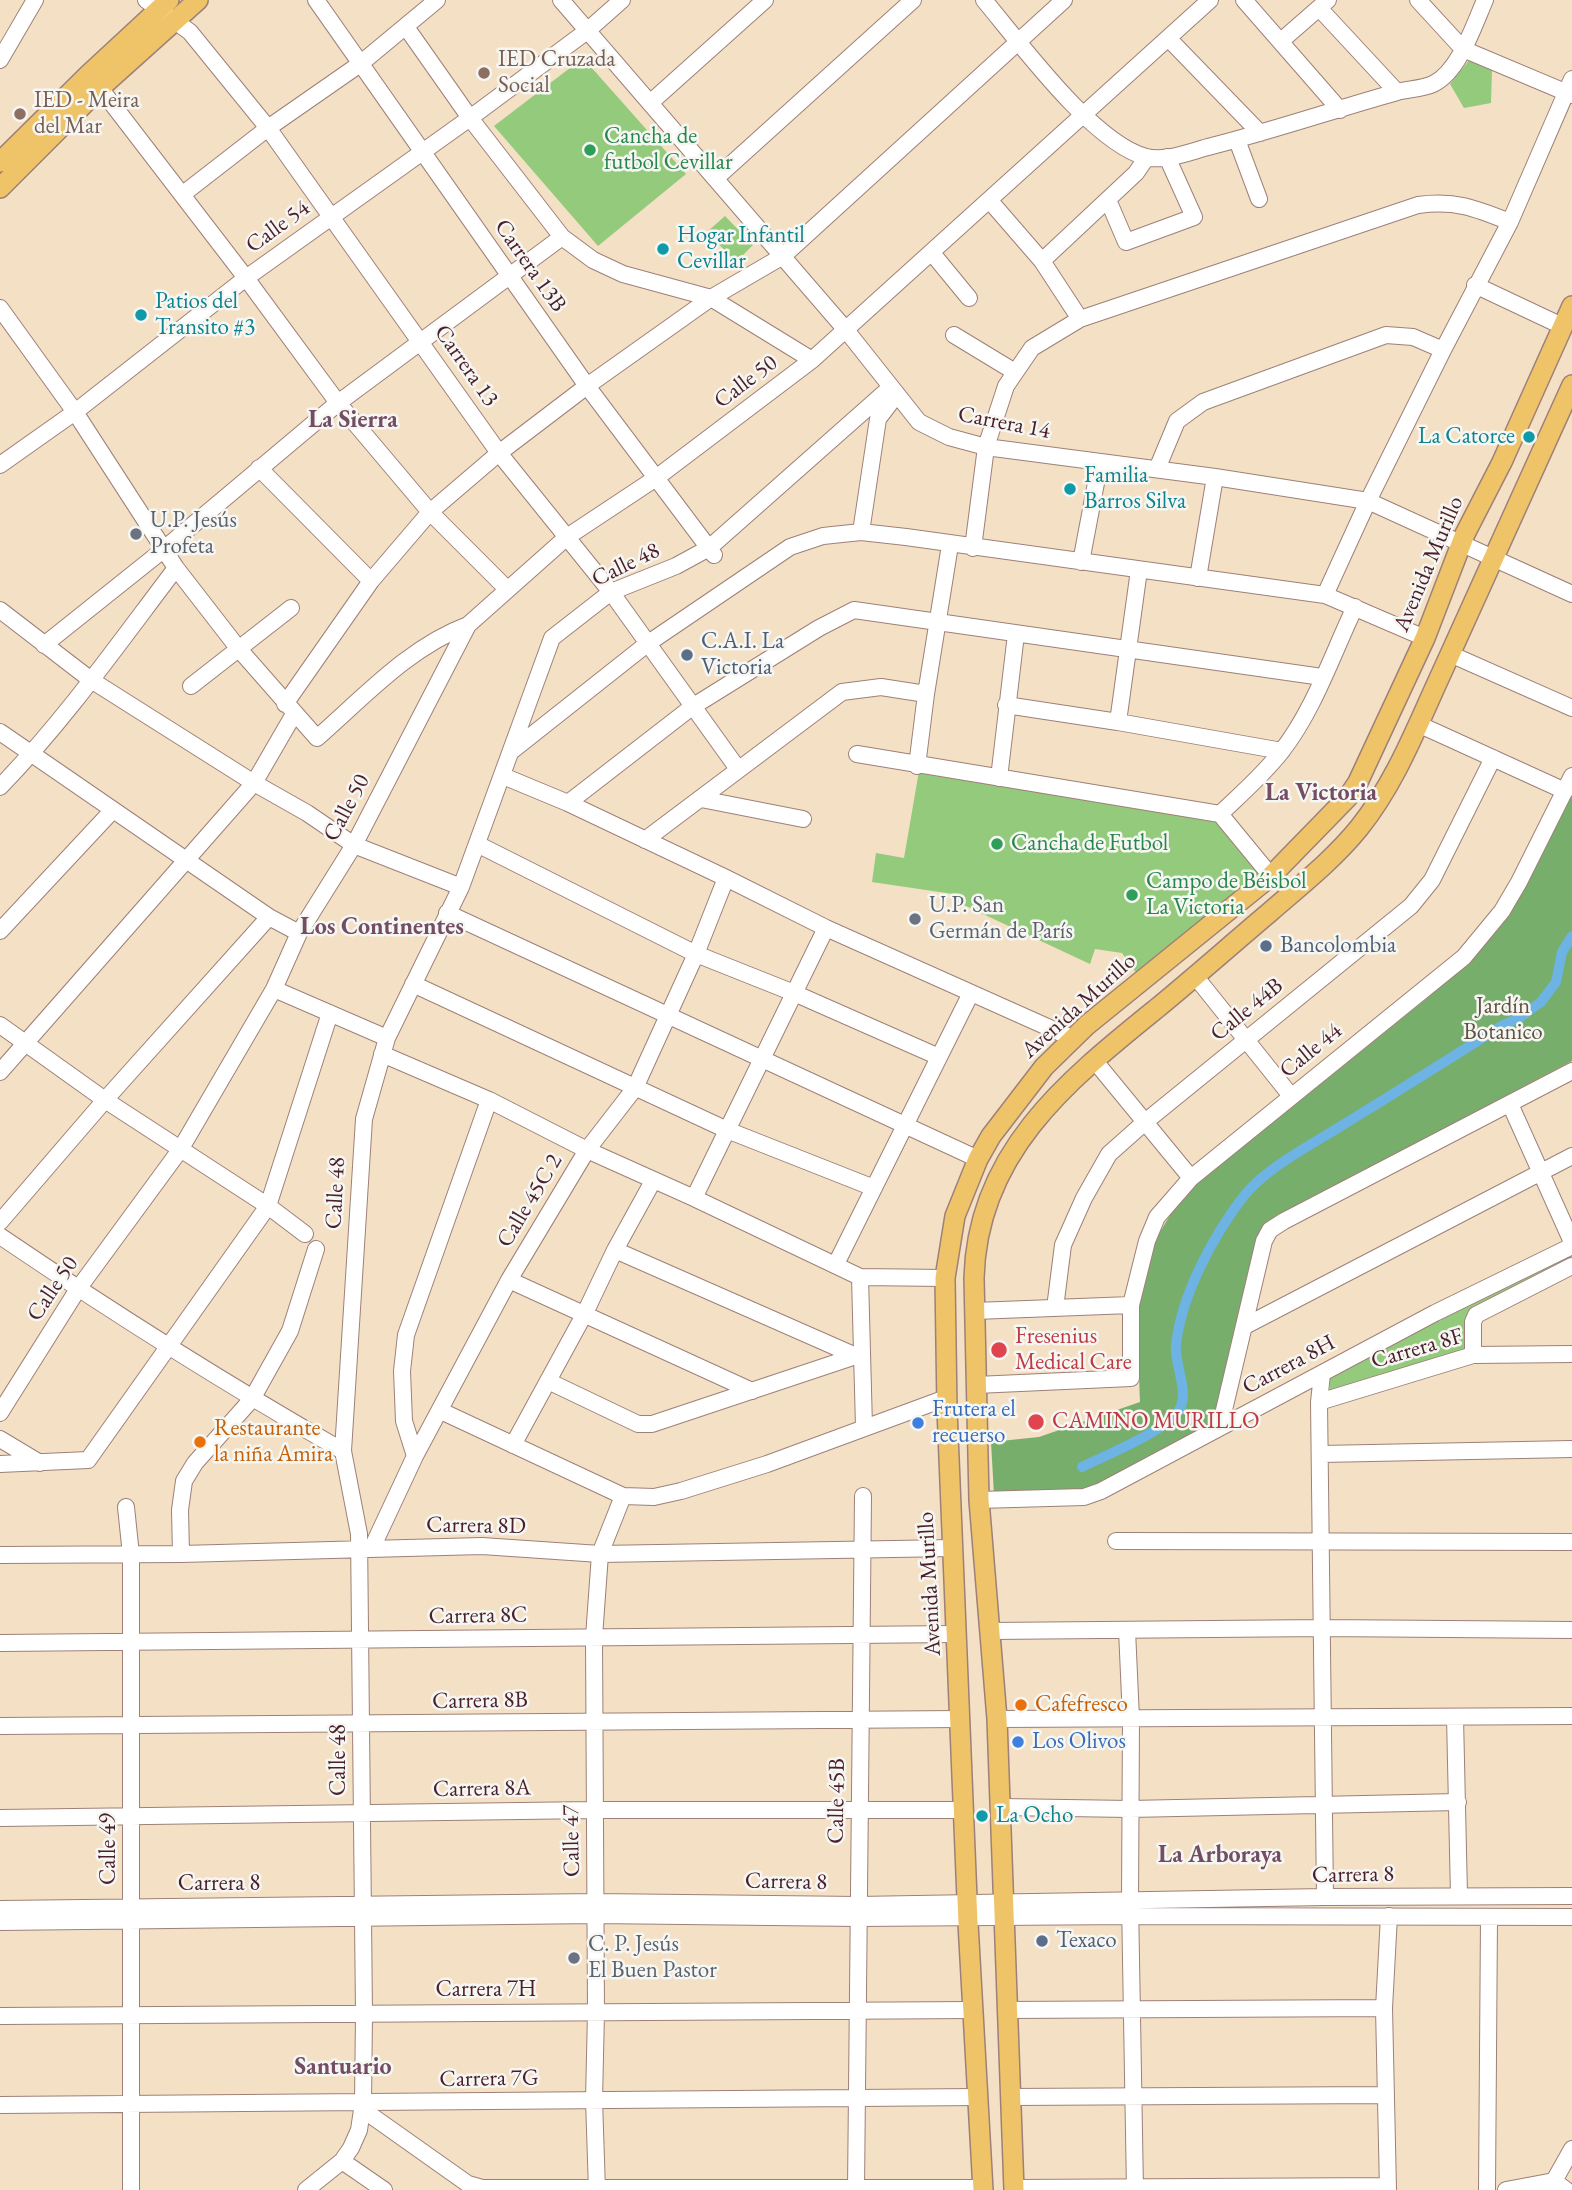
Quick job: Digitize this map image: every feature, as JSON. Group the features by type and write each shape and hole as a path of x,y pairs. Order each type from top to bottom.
{"main road":[{"path":"0,162 162,7 198,0"},
{"path":"0,188 100,88 162,7"},
{"name":"Avenida Murillo","path":"982,2189 967,1910 946,1398 945,1278 955,1216 978,1159 991,1136 1024,1091 1072,1038 1271,876 1338,810 1353,789 1425,638 1461,542 1502,462 1572,306"},
{"path":"1014,2189 997,1719 979,1500 975,1251 981,1224 1002,1167 1045,1106 1094,1060 1319,871 1358,830 1389,783 1418,724 1496,558 1572,385"}],"street":[{"path":"0,60 35,0"},
{"name":"Carrera 13B","path":"316,0 587,386 712,552"},
{"path":"183,194 268,128 360,64 437,0"},
{"name":"Carrera 14","path":"561,0 846,330 919,422 949,437 986,447 1215,477 1368,501 1572,594"},
{"name":"Calle 54","path":"0,465 75,412 246,278 587,31 622,0"},
{"path":"650,103 765,0"},
{"path":"716,178 913,0"},
{"path":"984,0 1083,116 1126,148 1147,157 1167,157 1237,140 1396,92 1433,84 1448,73 1463,49 1485,0"},
{"path":"0,1072 254,783 289,709 371,581 430,512 499,453 587,386 711,298 783,256 1064,0"},
{"name":"Calle 50","path":"0,1413 78,1289 180,1150 274,989 299,933 354,845 468,625 567,537 656,478 812,360 1210,0"},
{"path":"1244,0 1340,110"},
{"path":"1325,595 1368,501 1475,285 1510,222 1570,89 1463,49 1418,0"},
{"path":"1281,41 1324,4 1396,92"},
{"name":"Carrera 13","path":"162,7 190,32 268,128 499,453 611,592 738,769"},
{"path":"406,27 470,118 562,237 584,255 624,274 711,298 812,360"},
{"path":"1168,38 1260,133"},
{"path":"100,88 183,194 338,403 430,512 507,589"},
{"path":"1237,140 1259,199"},
{"path":"1042,261 1136,173 1147,157"},
{"path":"1108,200 1126,242 1194,217 1167,157"},
{"path":"990,201 1042,261 1080,319"},
{"path":"973,548 986,447 1006,386 1032,348 1080,319 1418,205 1438,202 1469,206 1510,222"},
{"path":"44,645 163,550 338,403 562,237"},
{"path":"932,253 969,298"},
{"path":"1475,285 1562,326"},
{"path":"0,308 75,412 176,568 238,648 317,738 416,652 468,625"},
{"path":"954,335 1015,372"},
{"path":"1157,469 1177,421 1203,402 1386,335 1413,337 1443,350"},
{"path":"861,533 878,419 894,391"},
{"name":"Calle 48","path":"306,2190 342,2161 359,2130 362,2106 364,2014 360,1641 365,1548 359,1534 343,1451 364,1119 387,1038 461,887 552,638 611,592 712,552 894,391"},
{"path":"882,412 897,408 911,412"},
{"path":"1081,562 1100,462"},
{"path":"259,468 371,581"},
{"path":"1198,578 1215,477"},
{"path":"513,750 647,644 790,547 823,536 861,533 906,537 1325,595 1425,638"},
{"path":"917,766 950,545"},
{"path":"0,787 32,754 176,568"},
{"path":"1118,722 1139,570"},
{"path":"1220,814 1254,783 1282,751 1303,718 1355,607"},
{"path":"191,686 291,608"},
{"path":"0,610 91,680 254,783 307,813 354,845 461,887"},
{"path":"568,803 692,707 819,628 854,610 1322,677"},
{"path":"999,778 1016,634"},
{"path":"1450,654 1571,705"},
{"path":"645,840 842,692 881,687 926,694"},
{"path":"1006,705 1282,751"},
{"path":"1418,724 1493,758 1569,783"},
{"path":"0,732 112,811 270,917 299,933"},
{"path":"857,754 1220,814 1271,876"},
{"name":"Calle 44B","path":"1055,1308 1063,1245 1084,1198 1109,1154 1411,906 1432,880 1493,758"},
{"path":"503,776 568,803 826,928 1072,1038"},
{"name":"Calle 44","path":"976,1385 1131,1378 1130,1305 1147,1241 1157,1217 1191,1178 1464,957 1502,911 1569,783"},
{"path":"701,799 803,819"},
{"path":"0,932 112,811"},
{"path":"477,844 696,954 794,993 939,1057"},
{"name":"Calle 45C 2","path":"365,1548 441,1411 509,1280 587,1150 635,1088 696,954 726,878"},
{"path":"447,913 978,1159"},
{"path":"0,1222 105,1100 270,917"},
{"path":"694,1198 826,928"},
{"path":"1195,976 1291,1096"},
{"path":"412,984 727,1130 874,1188"},
{"path":"274,989 387,1038"},
{"path":"836,1264 971,993"},
{"path":"0,1464 89,1460 268,1206 330,1013"},
{"path":"0,1025 105,1100 268,1206 305,1234"},
{"path":"382,1054 489,1100 587,1150 860,1277 945,1278"},
{"path":"1094,1060 1191,1178"},
{"path":"1220,1427 1264,1241 1270,1230 1572,1071"},
{"path":"415,1457 404,1421 402,1371 406,1335 489,1100"},
{"path":"1510,1104 1572,1244"},
{"path":"1245,1326 1572,1156"},
{"path":"513,1445 653,1181"},
{"path":"0,1236 78,1289 252,1399 343,1451"},
{"name":"Carrera 8H","path":"979,1500 1084,1497 1101,1491 1435,1313 1572,1244"},
{"path":"181,1554 180,1510 184,1481 195,1463 252,1399 290,1331 316,1249"},
{"path":"615,1250 859,1355"},
{"path":"1473,1355 1473,1322 1476,1315 1572,1266"},
{"path":"860,1277 859,1355 864,1427"},
{"path":"509,1280 752,1391"},
{"path":"975,1311 1130,1305"},
{"name":"Carrera 8F","path":"1319,1402 1473,1355 1572,1354"},
{"path":"548,1381 638,1424 652,1424 859,1355"},
{"path":"1322,1374 1319,1402 1325,1897"},
{"path":"441,1411 623,1496 654,1497 767,1464 946,1398"},
{"path":"0,1439 41,1464"},
{"path":"1321,1454 1572,1449"},
{"name":"Calle 47","path":"597,2189 594,2100 594,1637 600,1554 623,1496"},
{"name":"Calle 45B","path":"856,2189 863,1496"},
{"name":"Calle 49","path":"126,1507 131,1555 131,2190"},
{"path":"1116,1541 1572,1542"},
{"name":"Carrera 8D","path":"0,1555 131,1555 482,1546 600,1554 952,1548"},
{"path":"990,1631 1322,1628 1572,1630"},
{"path":"1127,1630 1135,2189"},
{"name":"Carrera 8C","path":"0,1643 956,1634"},
{"path":"997,1719 1572,1716"},
{"path":"1455,1717 1459,1896"},
{"name":"Carrera 8B","path":"0,1726 961,1719"},
{"path":"1001,1807 1130,1809 1458,1802"},
{"name":"Carrera 8A","path":"0,1818 594,1810 964,1810"},
{"name":"Carrera 8","path":"1130,1908 1325,1897 1572,1896"},
{"name":"Carrera 8","path":"0,1909 131,1914 596,1909 858,1912 1130,1908 1389,1916 1572,1917"},
{"name":"Carrera 8","path":"0,1923 131,1914"},
{"path":"1014,2189 1388,2188 1384,2008 1389,1916"},
{"path":"1487,2190 1489,1918"},
{"path":"1006,2010 1384,2008"},
{"name":"Carrera 7H","path":"0,2017 973,2010"},
{"path":"1010,2097 1386,2095"},
{"name":"Carrera 7G","path":"0,2105 131,2103 362,2106 594,2100 978,2097"},
{"path":"362,2106 457,2176 482,2188 982,2189"},
{"path":"1506,2190 1558,2187 1572,2149"},
{"path":"342,2161 384,2190"}],"green space":[{"name":"Cancha de futbol Cevillar","path":"583,58 686,174 598,246 494,126"},
{"path":"1470,59 1492,70 1491,103 1464,108 1450,84"},
{"path":"725,216 753,245 736,262 707,232"},
{"path":"919,771 1216,816 1266,877 1137,974 1122,953 1095,949 1090,964 953,900 953,894 872,882 876,853 904,858"},
{"name":"Jardín Botanico","path":"1572,789 1572,1061 1283,1213 1267,1225 1257,1236 1218,1423 1087,1490 994,1495 991,1442 1039,1437 1140,1402 1139,1314 1142,1287 1158,1236 1173,1211 1194,1186 1431,995 1465,963"},
{"path":"1570,1251 1572,1257 1475,1312 1471,1351 1330,1394 1330,1377"}],"waterway":[{"path":"1082,1467 1147,1435 1171,1420 1178,1412 1182,1405 1183,1388 1176,1345 1184,1307 1210,1248 1253,1186 1289,1158 1541,1002 1556,982 1562,952 1572,936"}],"place":[{"name":"IED Cruzada Social","path":"484,73"},
{"name":"IED - Meira del Mar","path":"20,114"},
{"name":"Cancha de futbol Cevillar","path":"590,150"},
{"name":"Hogar Infantil Cevillar","path":"663,249"},
{"name":"Patios del Transito #3","path":"141,315"},
{"name":"La Catorce","path":"1529,437"},
{"name":"Familia Barros Silva","path":"1070,489"},
{"name":"U.P. Jesús Profeta","path":"136,534"},
{"name":"C.A.I. La Victoria","path":"687,655"},
{"name":"Cancha de Futbol","path":"997,844"},
{"name":"Campo de Béisbol La Victoria","path":"1132,895"},
{"name":"U.P. San Germán de París","path":"915,919"},
{"name":"Bancolombia","path":"1266,946"},
{"name":"Fresenius Medical Care","path":"999,1350"},
{"name":"CAMINO MURILLO","path":"1036,1422"},
{"name":"Frutera el recuerso","path":"918,1423"},
{"name":"Restaurante la niña Amira","path":"200,1442"},
{"name":"Cafefresco","path":"1021,1705"},
{"name":"Los Olivos","path":"1018,1742"},
{"name":"La Ocho","path":"982,1816"},
{"name":"Texaco","path":"1042,1941"},
{"name":"C. P. Jesús El Buen Pastor","path":"574,1958"}],"district":[{"name":"La Sierra","path":"353,420"},
{"name":"La Victoria","path":"1321,793"},
{"name":"Los Continentes","path":"382,927"},
{"name":"La Arboraya","path":"1220,1855"},
{"name":"Santuario","path":"343,2067"}]}
